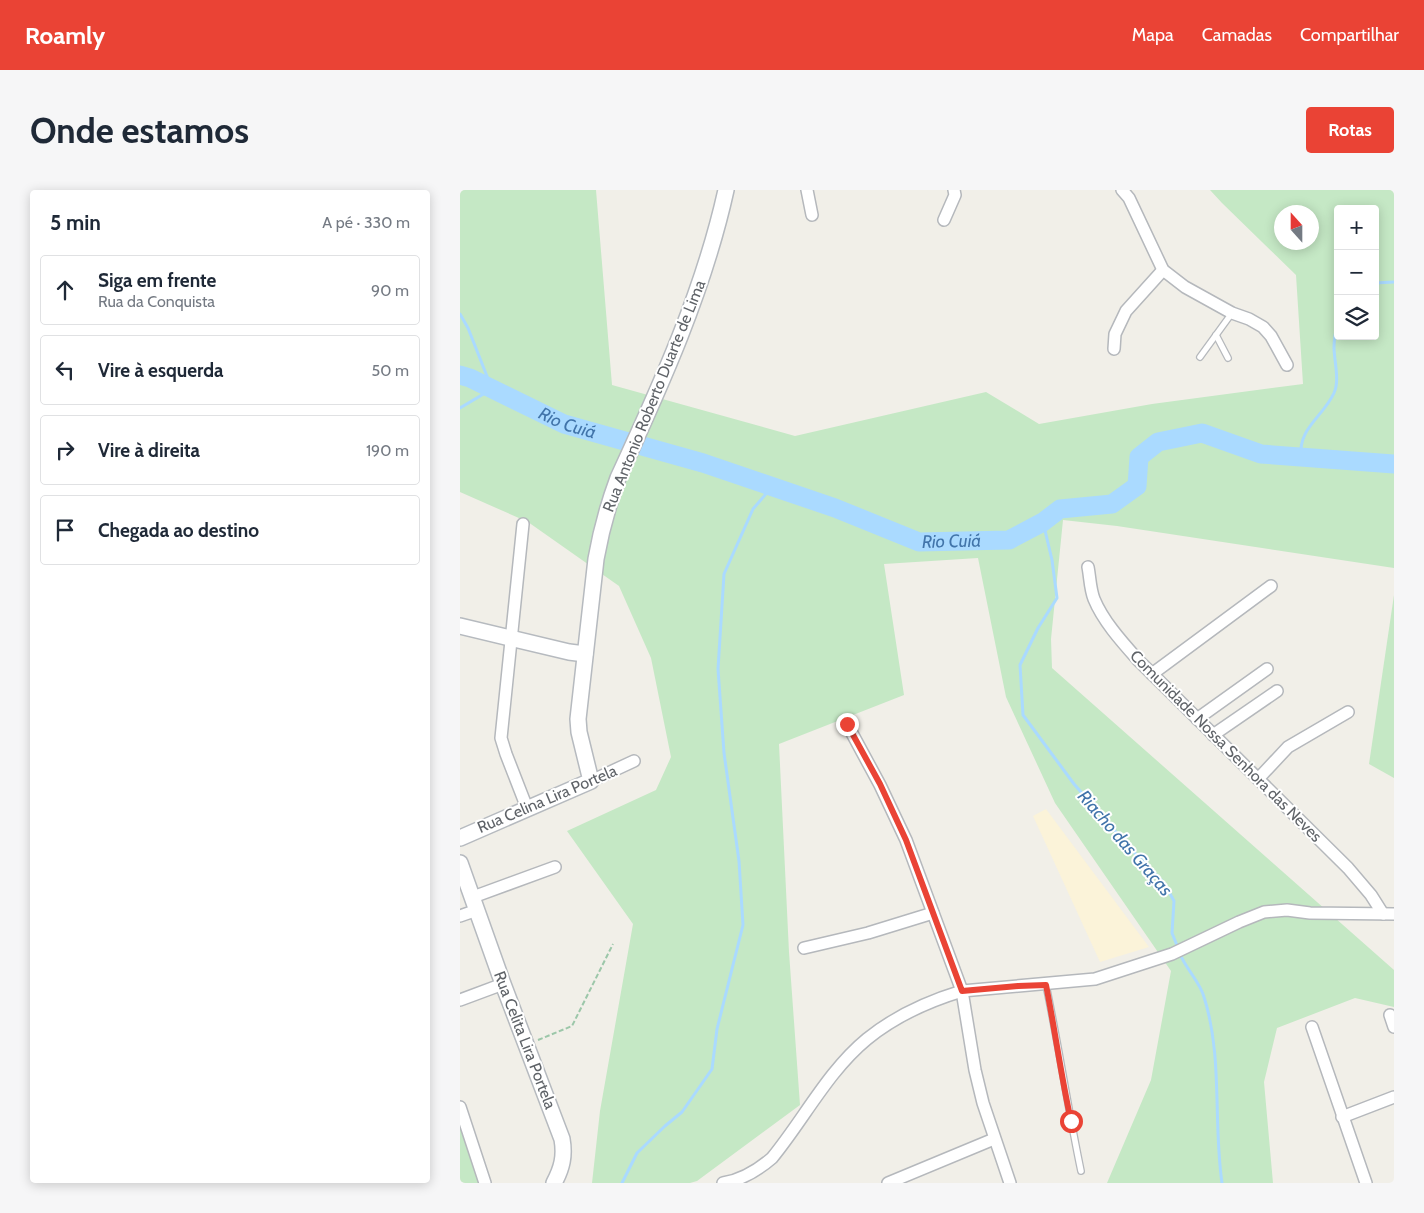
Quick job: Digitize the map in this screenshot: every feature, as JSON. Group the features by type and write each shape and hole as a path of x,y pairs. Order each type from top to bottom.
{"main road":[{"name":"Rua Antonio Roberto Duarte de Lima","path":"591,781 579,732 578,719 601,533 618,478 693,304 708,260 726,190"},
{"path":"460,626 569,652 585,658"},
{"name":"Rua Celina Lira Portela","path":"461,836 591,781"},
{"name":"Rua Celita Lira Portela","path":"460,863 503,984 562,1139 564,1151 562,1166 554,1183"}],"street":[{"path":"807,190 812,215"},
{"path":"944,220 955,195 954,190"},
{"path":"1122,190 1129,198 1163,270 1185,287 1232,313 1249,319 1263,327 1271,336 1287,365"},
{"path":"1114,350 1115,334 1126,311 1163,270"},
{"path":"523,524 501,738 526,808"},
{"name":"Comunidade Nossa Senhora das Neves","path":"1088,567 1093,597 1121,640 1152,674 1348,868 1388,914"},
{"path":"1152,674 1271,586"},
{"path":"1197,719 1267,669"},
{"path":"1213,735 1277,691"},
{"path":"1258,779 1288,747 1348,712"},
{"path":"847,724 880,784 906,840 962,991 975,1070 994,1140 1010,1183"},
{"name":"Rua Celina Lira Portela","path":"591,781 634,761"},
{"path":"460,916 475,903 555,867"},
{"name":"Comunidade Nossa Senhora das Neves","path":"723,1183 732,1182 758,1170 772,1158 847,1059 867,1039 893,1020 946,996 962,991 1046,985 1095,979 1172,954 1264,912 1287,910 1310,913 1388,914"},
{"path":"804,948 868,933 933,913"},
{"path":"460,1000 503,984"},
{"path":"1390,1014 1394,1027"},
{"path":"1312,1027 1366,1183"},
{"path":"1342,1117 1394,1097"},
{"path":"460,1107 485,1183"},
{"path":"888,1183 994,1140"}],"lane":[{"path":"1200,357 1232,313"},
{"path":"1216,335 1228,358"},
{"path":"1046,985 1081,1171"}],"path":[{"path":"526,1045 572,1026 613,944"}],"green space":[{"path":"460,190 596,190 612,385 795,436 986,392 1039,424 1152,404 1303,384 1296,275 1210,190 1394,190 1394,568 1117,526 1063,520 1051,639 1052,668 1394,970 1394,1007 1355,998 1277,1028 1264,1082 1273,1183 1107,1183 1151,1080 1171,971 1055,803 1006,697 978,558 884,564 904,695 779,744 789,952 800,1105 697,1181 690,1183 592,1183 600,1111 633,924 567,831 656,790 671,757 651,658 619,586 528,522 460,492"},
{"path":"1394,595 1394,778 1369,764"},
{"path":"460,1110 484,1183 460,1183"}],"sand":[{"path":"1046,809 1149,947 1100,962 1033,816"}],"waterway":[{"path":"1379,283 1394,282"},
{"path":"460,314 468,328 492,389 460,408"},
{"path":"1301,457 1301,447 1307,430 1329,401 1336,388 1334,340"},
{"name":"Rio Cuiá","path":"460,375 470,378 564,424 703,463 835,508 919,542 1009,540 1043,522 1060,509 1112,504 1137,486 1139,457 1158,442 1202,433 1261,454 1394,464"},
{"path":"622,1183 637,1153 682,1112 712,1069 717,1029 743,925 739,861 724,753 718,669 724,574 753,509 772,487"},
{"name":"Riacho das Graças","path":"1043,522 1052,560 1057,598 1038,628 1020,665 1023,715 1074,784 1129,847 1164,883 1174,901 1172,933 1178,948"},
{"name":"Riacho das Graças","path":"1180,954 1202,991 1210,1020 1216,1066 1219,1160 1222,1183"}],"route":[{"path":"847,724 880,784 906,840 962,991 1046,985 1071,1121"}]}
